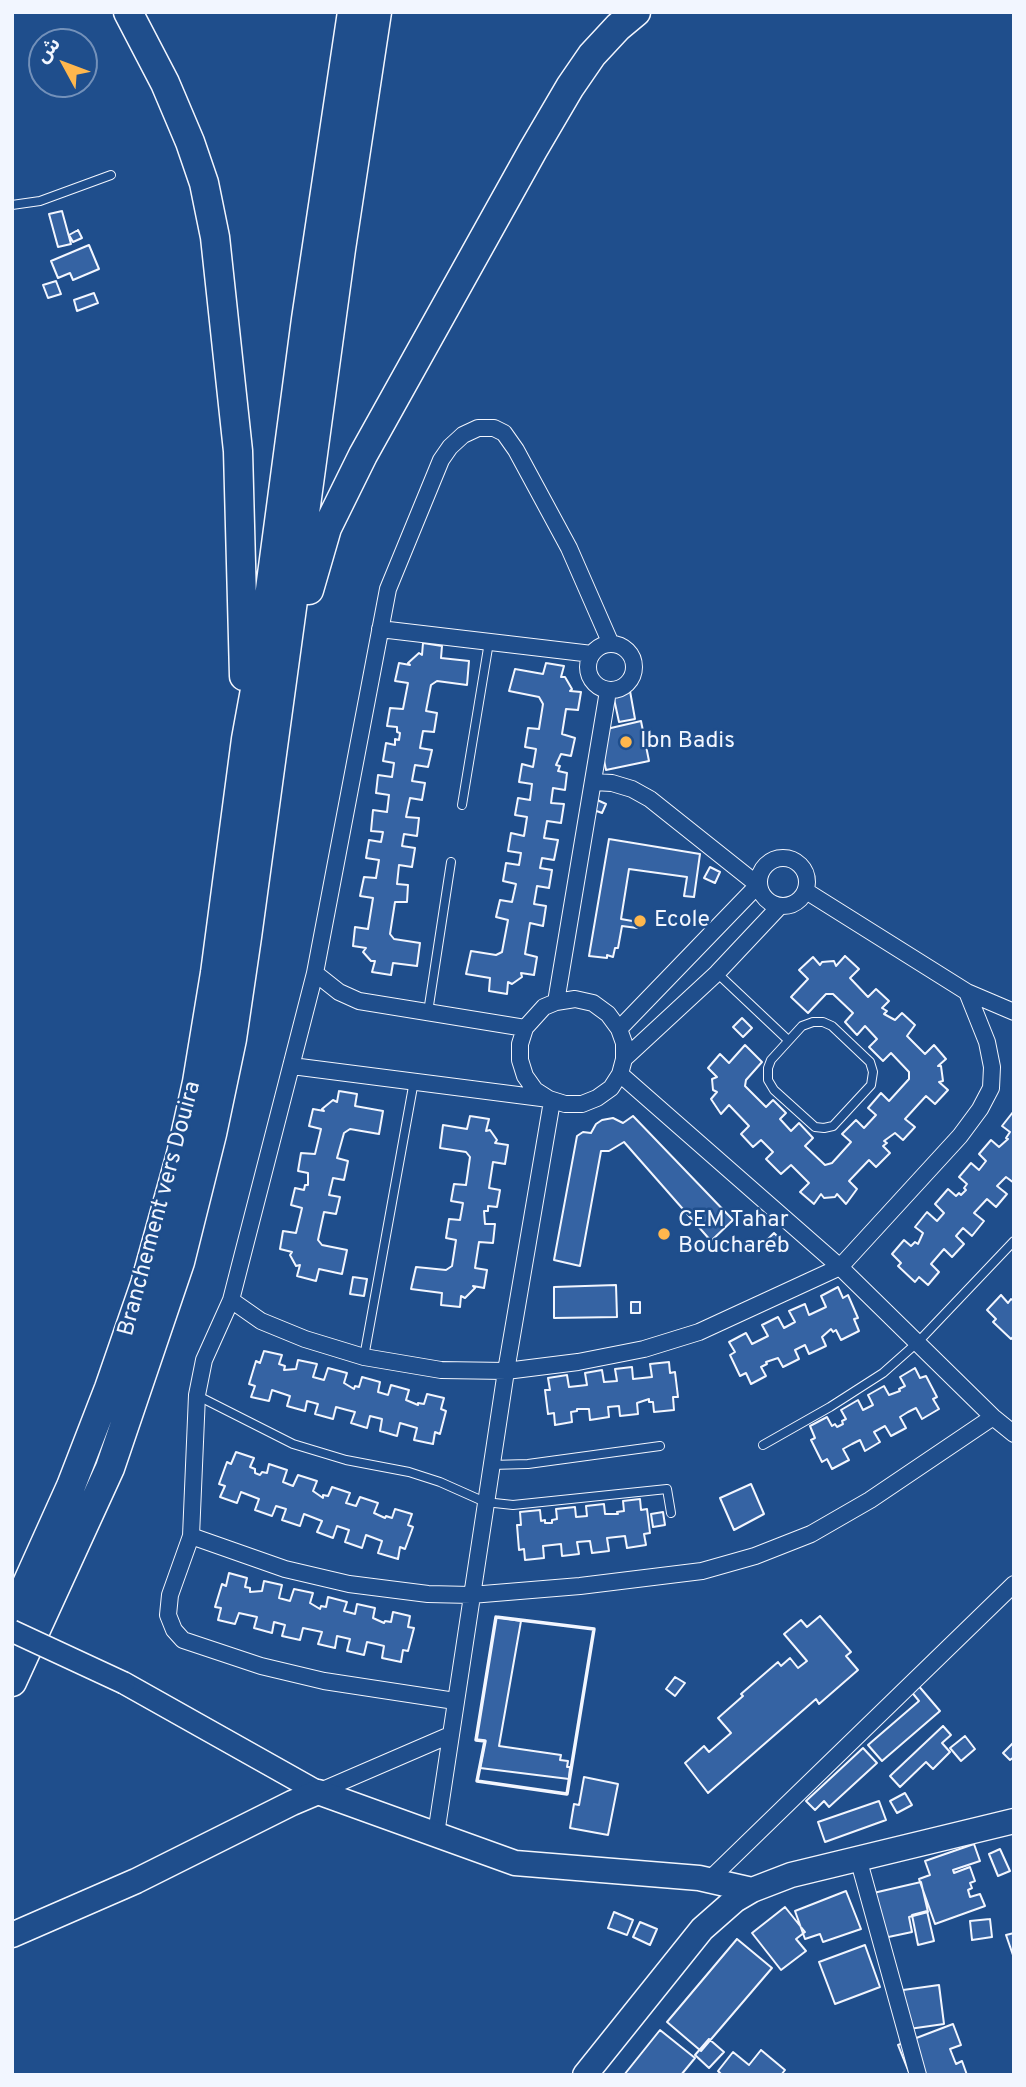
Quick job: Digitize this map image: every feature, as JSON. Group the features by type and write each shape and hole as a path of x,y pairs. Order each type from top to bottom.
{"highway":[{"path":"128,12 165,83 190,142 204,183 215,237 239,451 246,739"},
{"path":"246,739 261,657 304,332 352,12"},
{"path":"12,1682 110,1468 180,1262 212,1133 232,1039 376,12"},
{"path":"272,753 309,587 327,528 363,455 479,244 570,87 592,55 636,12"},
{"name":"Branchement vers Douira","path":"12,1617 71,1486 109,1388 145,1284 181,1154 197,1082 215,973 246,739"}],"main road":[{"path":"12,1631 124,1683 318,1792 516,1864 704,1879 752,1890"},
{"path":"12,1935 136,1881 318,1792"},
{"path":"587,2074 702,1929 735,1900 769,1882 1014,1821"},
{"path":"702,1929 704,1879"},
{"path":"12,1920 35,1924 56,1917"}],"street":[{"path":"455,1701 312,1678 261,1666 183,1640 174,1630 168,1615 170,1595 191,1536 197,1395 204,1360 231,1300 315,973 388,589 441,460 463,435 478,428 494,428 504,433 569,548 611,644"},
{"path":"380,629 592,653"},
{"path":"611,644 624,648 629,653 634,667 633,675 623,687 608,691 594,683 589,677 588,669 592,653 611,644"},
{"path":"556,1002 608,691"},
{"path":"593,782 612,783 632,789 650,799 758,886 766,900 780,906 795,903 806,891 807,882 802,867 789,858 766,864 761,870 758,886 620,1028"},
{"path":"806,891 967,992 1014,1012"},
{"path":"292,1066 565,1104 582,1104 611,1088 622,1066 717,973 780,906"},
{"path":"315,973 339,992 359,1001 525,1028"},
{"path":"231,1300 261,1321 305,1339 365,1357 441,1370 506,1371 578,1362 644,1349 699,1332 840,1267 960,1136 980,1109 991,1088 992,1068 987,1042 967,992"},
{"path":"551,1100 535,1090 525,1076 520,1044 525,1028 544,1007 575,999 593,1003 608,1014 620,1028 624,1043 622,1066"},
{"path":"622,1066 840,1267 993,1417 1014,1434"},
{"path":"436,1834 485,1502 551,1100"},
{"path":"191,1536 285,1569 349,1584 428,1594 471,1595 640,1580 702,1571 755,1556 811,1534 870,1500 993,1417"},
{"path":"704,1879 1014,1584"},
{"path":"318,1792 450,1735"},
{"path":"858,1858 918,2075"}],"lane":[{"path":"12,205 40,201 111,176"},
{"path":"462,804 489,642"},
{"path":"428,1012 451,862"},
{"path":"717,973 788,1041"},
{"path":"823,1022 832,1026 870,1062 873,1072 872,1085 833,1126 815,1127 774,1090 768,1080 771,1059 788,1041 802,1026 823,1022"},
{"path":"365,1357 414,1082"},
{"path":"763,1445 883,1373 918,1342 1014,1241"},
{"path":"197,1395 293,1444 346,1460 409,1472 485,1502 513,1505 667,1489 671,1513"},
{"path":"491,1465 528,1464 660,1446"}],"building":[{"path":"62,211 71,244 58,247 49,214"},
{"path":"78,230 82,238 73,242 69,235"},
{"path":"89,245 99,269 73,280 70,273 58,278 51,261"},
{"path":"56,281 61,294 48,298 43,285"},
{"path":"94,293 98,303 77,311 74,300"},
{"path":"423,643 442,646 441,658 469,661 467,685 437,681 431,685 426,711 437,713 434,732 423,731 420,748 432,750 428,767 415,765 412,781 425,783 422,800 410,798 406,817 419,818 417,836 404,834 402,846 415,848 412,867 399,865 397,884 408,885 407,902 395,902 390,934 394,939 420,943 417,966 393,963 391,975 372,972 375,961 371,961 363,952 366,948 353,946 355,927 368,929 373,898 360,896 364,877 376,878 379,860 366,858 369,840 381,842 383,832 371,831 373,810 387,812 389,795 376,793 378,775 392,777 394,763 383,761 386,743 395,745 395,739 399,740 397,727 387,726 390,708 403,709 408,683 395,681 399,663 410,665 408,663 419,653 422,655"},
{"path":"546,663 564,666 561,677 565,677 572,689 570,691 581,692 578,710 566,709 562,734 575,738 571,756 561,754 556,765 560,766 558,771 567,773 565,790 553,788 551,803 564,804 561,823 547,821 544,838 558,840 554,860 542,858 540,868 552,870 549,888 537,886 534,904 546,906 543,926 530,923 525,954 537,957 534,975 521,973 522,977 512,984 508,982 507,994 489,991 490,978 466,974 471,951 496,955 502,952 508,920 496,917 500,900 512,902 516,884 503,881 506,863 519,865 521,853 508,851 511,833 524,836 527,817 515,815 518,798 530,800 532,784 519,782 522,764 533,767 536,749 525,747 528,728 539,729 543,704 539,697 509,691 515,669 543,674"},
{"path":"630,691 635,719 619,722 613,694"},
{"path":"641,721 649,761 606,770 598,731"},
{"path":"595,799 606,804 602,813 591,809"},
{"path":"609,839 700,854 694,897 684,896 687,877 629,869 621,919 638,922 637,928 622,926 618,948 615,948 613,957 607,955 607,958 589,956"},
{"path":"710,867 720,872 715,883 704,878"},
{"path":"845,956 859,969 850,978 868,997 876,989 889,1001 882,1008 887,1011 884,1014 895,1020 902,1013 915,1025 907,1036 925,1054 934,1045 946,1059 938,1066 941,1066 943,1081 939,1082 948,1090 935,1104 926,1096 905,1119 915,1127 903,1140 895,1133 884,1141 887,1143 883,1146 890,1153 876,1167 869,1160 849,1181 857,1189 846,1204 837,1194 835,1197 824,1198 821,1194 814,1204 800,1192 809,1183 791,1165 781,1174 766,1159 773,1152 761,1140 753,1147 741,1134 749,1126 729,1105 721,1114 711,1099 717,1092 713,1090 712,1079 717,1077 708,1068 720,1054 729,1063 745,1045 762,1062 746,1080 745,1086 766,1107 773,1100 786,1113 780,1119 791,1131 799,1123 813,1138 805,1146 825,1165 832,1163 851,1142 842,1134 856,1120 864,1128 876,1115 868,1108 881,1093 889,1101 909,1079 909,1072 891,1053 883,1061 869,1047 877,1039 865,1026 857,1035 845,1022 853,1013 833,994 826,994 808,1013 791,997 808,979 799,970 813,957 820,965 822,962 834,961 836,966"},
{"path":"742,1018 752,1028 743,1037 733,1027"},
{"path":"339,1091 357,1094 355,1106 383,1111 379,1134 350,1129 344,1133 337,1158 348,1161 344,1180 333,1178 329,1195 340,1197 336,1214 324,1212 318,1240 322,1245 347,1250 342,1274 319,1269 316,1281 297,1276 300,1265 296,1266 290,1255 292,1252 280,1249 283,1231 296,1233 302,1208 291,1205 295,1188 304,1190 305,1185 308,1185 308,1173 298,1171 301,1153 315,1154 321,1129 309,1126 313,1109 324,1111 322,1109 333,1100 337,1102"},
{"path":"1013,1112 1014,1183 1006,1177 997,1186 1007,1194 996,1207 987,1199 974,1213 984,1221 972,1236 963,1228 956,1236 964,1244 952,1257 944,1249 931,1264 939,1272 928,1285 919,1277 915,1282 898,1266 901,1263 892,1254 904,1240 911,1246 915,1242 918,1244 923,1233 915,1227 927,1212 937,1221 944,1213 935,1204 948,1189 956,1196 966,1190 964,1188 967,1184 959,1177 971,1163 979,1170 986,1161 979,1154 991,1140 999,1147 1008,1139 1006,1138 1010,1132 1002,1126"},
{"path":"470,1116 489,1119 486,1131 490,1130 497,1140 495,1143 508,1145 505,1164 493,1162 489,1188 500,1190 497,1207 488,1206 488,1211 484,1211 485,1224 495,1224 493,1243 479,1242 475,1268 487,1270 484,1288 473,1286 475,1288 465,1298 461,1296 460,1307 441,1305 442,1293 411,1289 416,1267 446,1270 452,1266 456,1240 446,1238 449,1219 460,1220 463,1203 451,1201 454,1184 466,1185 470,1157 466,1152 440,1148 443,1125 467,1129"},
{"path":"633,1116 733,1220 711,1241 624,1142 609,1151 601,1151 580,1266 554,1260 577,1136 583,1132 591,1133 602,1120 613,1118 623,1123"},
{"path":"774,1233 784,1243 777,1251 766,1241"},
{"path":"353,1277 367,1279 364,1296 350,1294"},
{"path":"616,1285 617,1317 554,1318 554,1287"},
{"path":"838,1287 843,1298 848,1295 858,1318 854,1319 859,1331 841,1340 836,1330 833,1332 831,1329 822,1337 826,1346 809,1354 805,1345 795,1350 799,1359 783,1367 778,1358 766,1362 767,1364 761,1367 766,1376 751,1384 746,1373 740,1376 730,1355 735,1352 729,1342 746,1333 752,1344 768,1336 762,1325 778,1317 784,1328 795,1322 789,1311 805,1304 809,1315 826,1307 821,1296"},
{"path":"1001,1295 1008,1303 1011,1299 1014,1301 1014,1336 1011,1339 993,1322 996,1319 987,1310"},
{"path":"631,1302 640,1302 640,1313 631,1313"},
{"path":"264,1351 282,1355 279,1364 285,1366 284,1370 296,1369 298,1360 317,1364 313,1377 324,1380 328,1368 347,1373 344,1383 354,1389 355,1386 359,1387 362,1377 380,1382 378,1392 388,1395 391,1385 409,1390 406,1400 418,1405 424,1404 427,1394 444,1398 441,1409 446,1411 440,1434 435,1432 433,1444 414,1440 417,1428 400,1423 397,1436 380,1431 382,1419 370,1416 367,1428 351,1423 355,1412 336,1407 333,1419 315,1414 318,1404 307,1401 305,1411 287,1406 290,1396 272,1390 269,1401 251,1397 255,1386 249,1384 256,1361 260,1363"},
{"path":"669,1362 670,1373 675,1372 678,1397 673,1397 674,1410 654,1412 653,1402 649,1402 649,1399 637,1403 638,1414 620,1416 619,1406 608,1407 609,1417 590,1420 589,1409 577,1409 571,1412 572,1422 555,1425 554,1413 548,1414 545,1390 550,1390 548,1378 567,1375 569,1387 587,1385 585,1373 602,1370 604,1382 617,1381 615,1369 632,1367 633,1379 652,1377 650,1364"},
{"path":"915,1368 920,1378 926,1376 937,1397 933,1399 939,1409 922,1419 916,1408 908,1412 900,1417 906,1428 891,1436 885,1426 874,1432 880,1442 865,1451 860,1440 852,1444 843,1449 849,1460 832,1469 827,1459 822,1462 811,1440 815,1438 810,1426 827,1417 832,1426 843,1424 842,1421 846,1419 841,1410 858,1400 863,1410 873,1405 868,1395 884,1386 889,1395 900,1391 899,1389 905,1386 900,1377"},
{"path":"236,1452 254,1458 250,1467 260,1475 262,1472 267,1473 269,1464 287,1470 283,1482 293,1486 298,1475 317,1481 313,1491 323,1498 323,1495 328,1496 332,1487 350,1493 346,1503 356,1506 360,1497 378,1503 374,1513 385,1518 392,1518 395,1509 412,1514 408,1525 413,1527 405,1549 400,1547 398,1559 378,1553 382,1541 366,1535 362,1548 345,1542 349,1530 337,1526 333,1538 317,1532 322,1521 304,1514 300,1526 282,1520 286,1509 276,1506 272,1516 255,1510 259,1499 241,1492 237,1503 220,1497 225,1486 219,1484 227,1462 231,1464"},
{"path":"751,1484 764,1514 734,1530 720,1498"},
{"path":"640,1499 641,1510 647,1509 650,1533 644,1534 646,1545 627,1548 625,1536 607,1538 609,1551 592,1553 590,1541 577,1542 579,1554 562,1556 561,1544 543,1546 544,1558 525,1560 524,1549 519,1550 517,1525 521,1525 520,1512 540,1510 541,1521 552,1523 552,1520 557,1519 556,1509 575,1507 576,1517 587,1516 586,1506 604,1504 605,1514 618,1514 617,1512 624,1511 623,1501"},
{"path":"663,1512 665,1525 653,1527 651,1514"},
{"path":"229,1573 247,1578 245,1587 250,1588 250,1592 262,1591 264,1581 282,1585 279,1598 290,1601 294,1589 313,1593 310,1603 320,1609 321,1606 326,1607 328,1597 347,1602 344,1611 355,1614 357,1604 375,1608 373,1618 384,1623 391,1622 393,1612 410,1616 408,1627 414,1628 408,1651 403,1650 401,1662 382,1658 384,1646 376,1644 367,1642 364,1655 347,1651 350,1639 337,1636 335,1648 318,1644 322,1632 303,1628 300,1640 282,1636 285,1625 274,1622 272,1633 254,1628 257,1617 239,1613 235,1624 218,1620 221,1608 215,1607 222,1584 226,1586"},
{"path":"820,1616 851,1652 846,1656 858,1670 819,1704 816,1699 708,1793 685,1763 704,1746 709,1752 731,1733 718,1718 778,1662 781,1666 790,1658 798,1668 807,1661 784,1634 801,1620 807,1627"},
{"path":"496,1617 521,1621 499,1746 561,1755 560,1760 568,1761 567,1767 570,1767 569,1779 480,1768 485,1741 476,1740"},
{"path":"675,1677 685,1683 675,1696 666,1689"},
{"path":"917,1684 940,1711 882,1761 868,1745 919,1701 910,1690"},
{"path":"943,1726 951,1735 942,1743 950,1752 933,1769 926,1762 900,1787 890,1776"},
{"path":"965,1736 975,1749 961,1761 950,1748"},
{"path":"1014,1742 1014,1757 1010,1760 1003,1753"},
{"path":"863,1748 877,1763 829,1807 824,1801 815,1810 806,1801"},
{"path":"584,1777 618,1784 608,1835 570,1828 574,1804 579,1805"},
{"path":"905,1793 912,1805 897,1813 890,1801"},
{"path":"879,1801 886,1820 825,1842 818,1822"},
{"path":"974,1844 980,1861 953,1870 954,1873 970,1867 975,1881 970,1883 970,1897 980,1894 985,1906 935,1924 919,1879 930,1875 925,1861"},
{"path":"1000,1849 1010,1871 998,1876 989,1854"},
{"path":"921,1882 928,1912 909,1917 912,1932 879,1939 869,1894"},
{"path":"846,1891 861,1929 823,1942 820,1934 805,1939 795,1911"},
{"path":"785,1907 805,1932 796,1939 806,1951 781,1970 752,1933"},
{"path":"927,1911 934,1941 918,1945 912,1915"},
{"path":"614,1912 633,1920 627,1935 608,1928"},
{"path":"990,1919 992,1937 972,1940 970,1921"},
{"path":"640,1922 657,1929 650,1945 633,1937"},
{"path":"1014,1933 1014,1958 1006,1935"},
{"path":"737,1939 772,1968 701,2051 667,2022"},
{"path":"865,1945 880,1987 835,2004 819,1962"},
{"path":"939,1985 944,2024 902,2030 907,2018 903,1990"},
{"path":"953,2024 961,2045 950,2049 956,2064 962,2061 967,2075 910,2075 898,2045"},
{"path":"660,2030 695,2058 681,2075 624,2075"},
{"path":"709,2039 724,2052 709,2068 695,2055"},
{"path":"761,2050 785,2070 781,2075 722,2075 718,2071 733,2052 749,2065"}],"wall":[{"path":"496,1617 594,1629 567,1794 477,1781 485,1741 476,1740 496,1617"}],"place":[{"name":"Ibn Badis","path":"626,742"},
{"name":"Ecole","path":"640,921"},
{"name":"CEM Tahar Bouchareb","path":"664,1234"}]}
